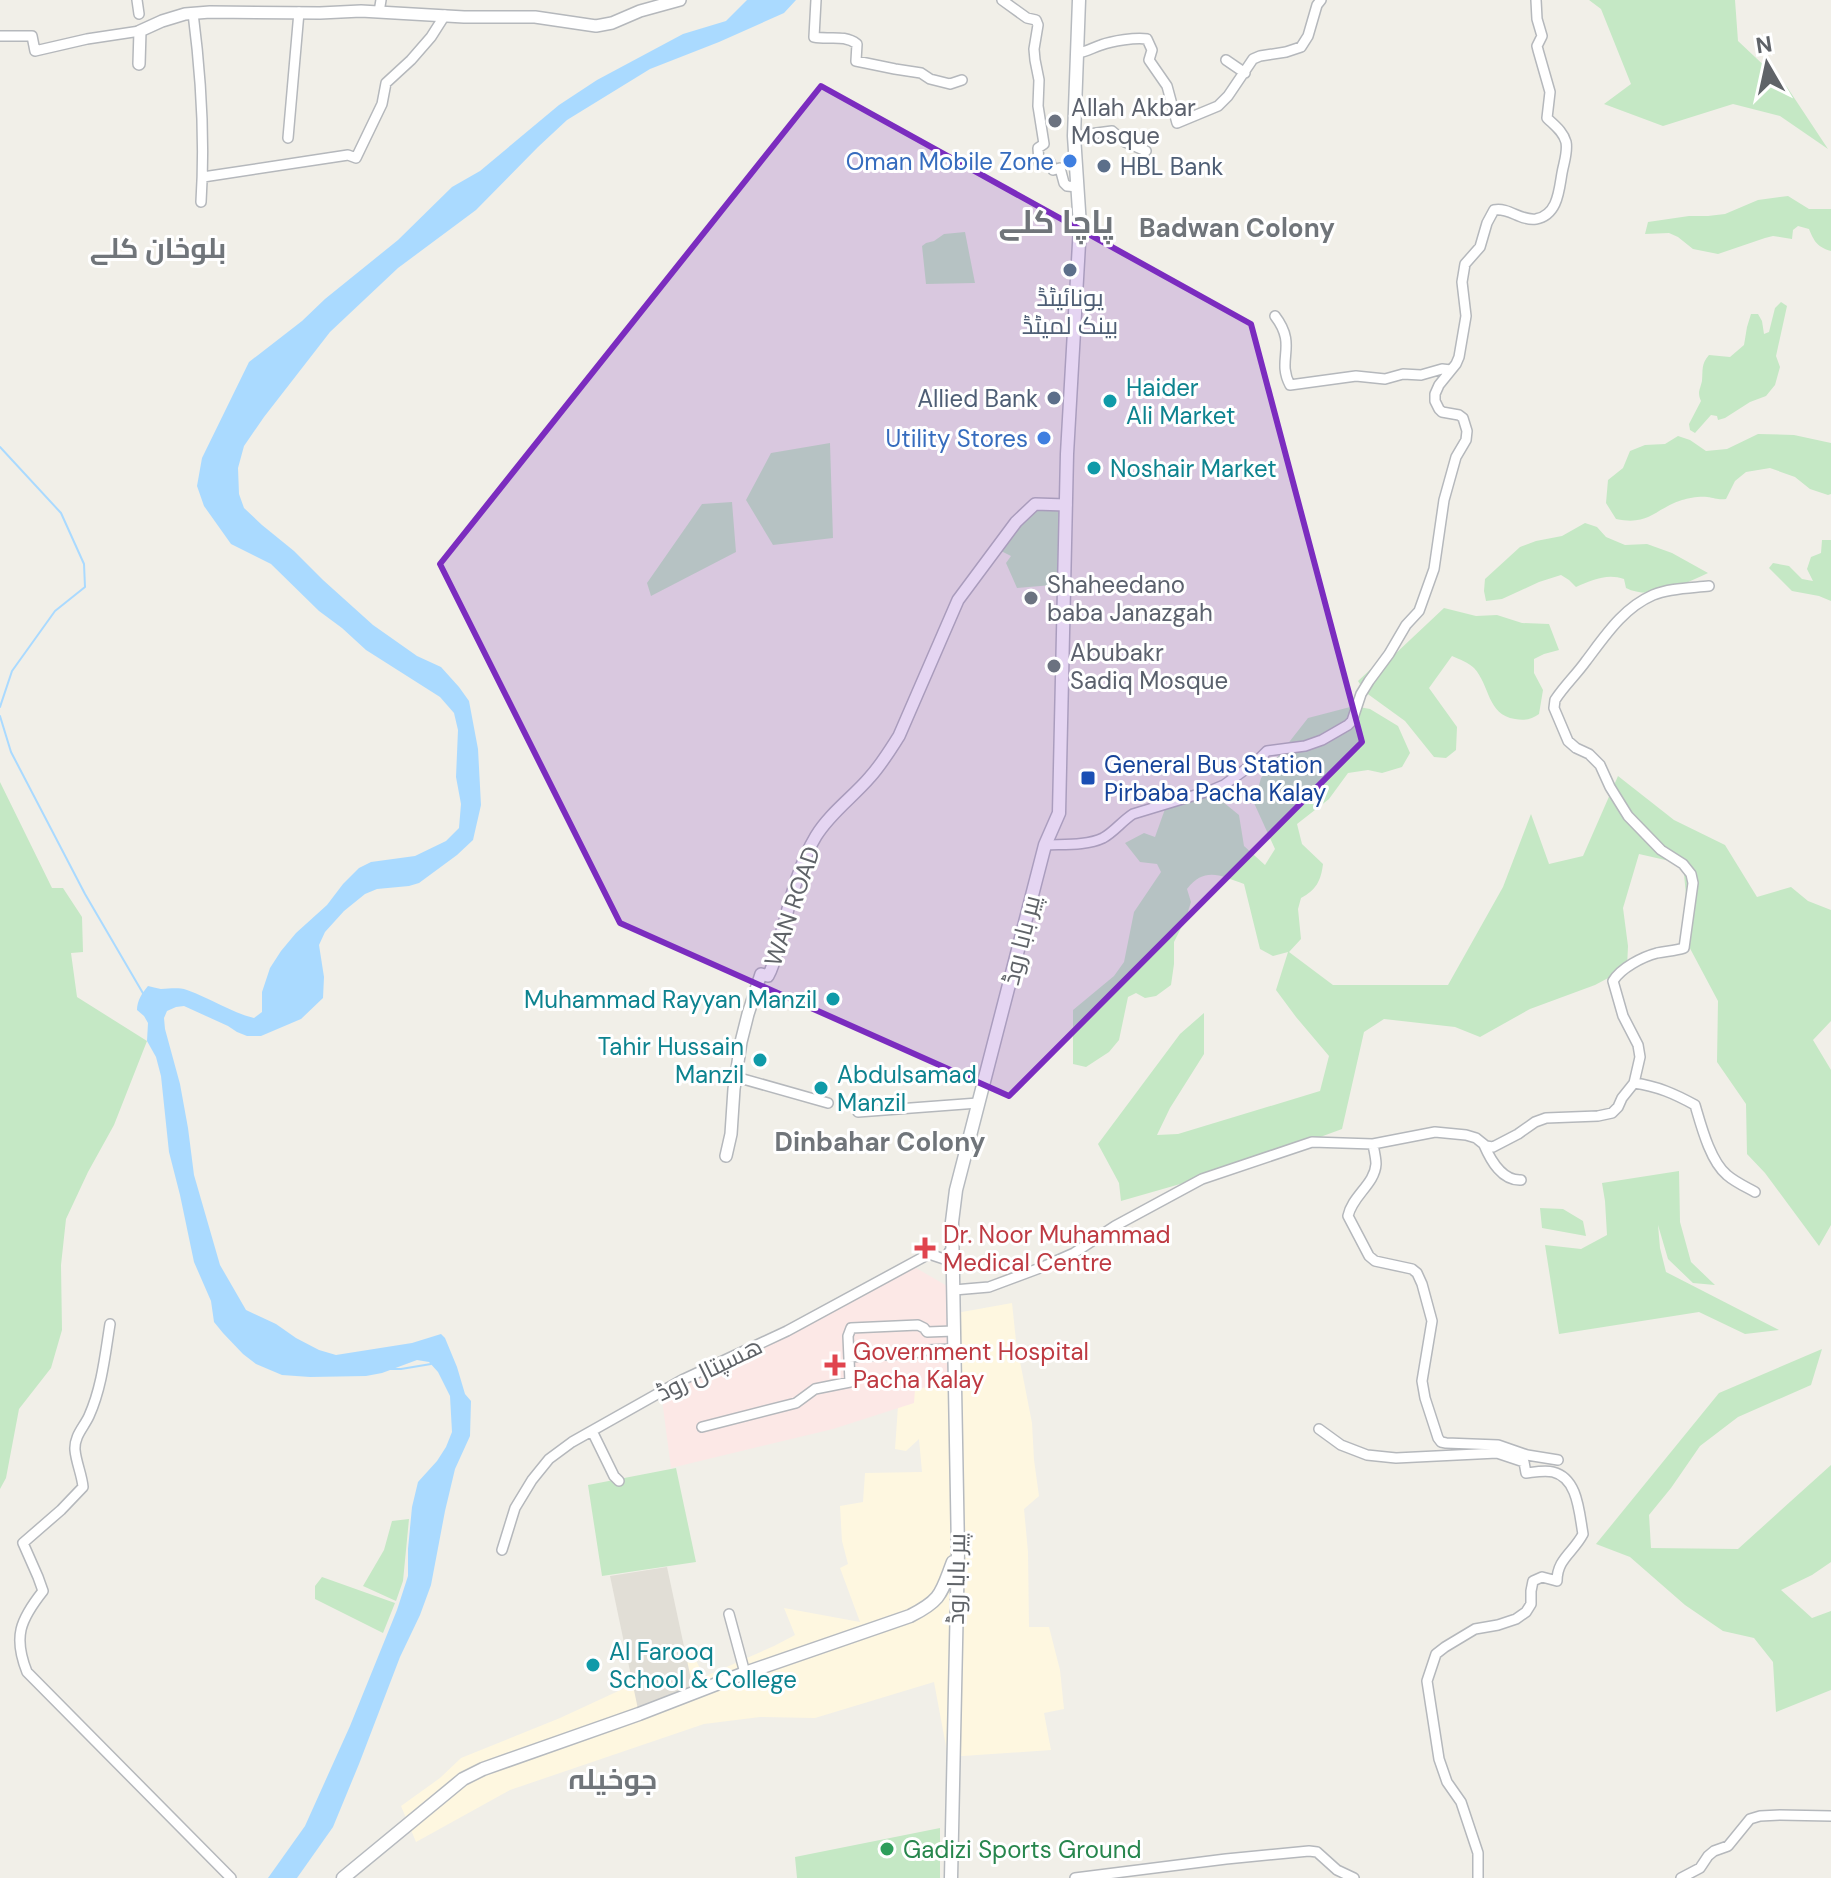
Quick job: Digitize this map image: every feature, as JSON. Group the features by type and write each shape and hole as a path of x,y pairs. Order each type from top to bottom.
{"main road":[{"name":"پیر بابا روڈ","path":"951,1878 958,1551 952,1222 956,1190 1045,845 1059,813 1066,505 1080,242 1074,136 1079,0"},
{"path":"343,1878 463,1779 483,1769 927,1608 937,1599 958,1551"},
{"path":"927,1608 944,1609 956,1618"}],"street":[{"path":"137,0 139,14"},
{"path":"0,36 32,36 35,51 140,31 193,13 361,11 380,6 445,15 535,17 596,26 680,0"},
{"path":"816,0 814,37 854,41 857,44 856,61 921,73 930,79 950,84 962,80"},
{"path":"1002,0 1027,18 1036,20 1038,25 1034,49 1044,144 1038,148 1039,163 1050,162 1053,170 1060,168 1064,183 1078,187"},
{"path":"1077,53 1100,45 1147,39 1152,50 1149,60 1167,86 1177,123 1218,106 1253,59 1301,47 1321,0"},
{"path":"1045,845 1074,844 1105,837 1133,814 1224,785 1267,751 1305,746 1338,732 1352,721 1361,694 1406,625 1419,611 1434,569 1444,500 1456,457 1466,440 1463,418 1442,412 1435,401 1439,385 1459,357 1466,316 1463,297 1465,264 1480,247 1487,223 1498,209 1536,219 1552,209 1557,200 1567,152 1563,133 1547,118 1550,92 1537,46 1542,36 1536,0"},
{"path":"288,138 299,12"},
{"path":"193,13 203,177 201,202"},
{"path":"203,177 348,155 356,158 382,104 386,83 431,37 445,15"},
{"path":"139,64 140,31"},
{"path":"1226,60 1245,73"},
{"path":"1074,136 1112,131 1125,142 1146,151"},
{"path":"1275,316 1287,337 1285,373 1287,381 1293,386 1356,376 1385,379 1403,374 1421,375 1439,369 1451,370"},
{"name":"WAN ROAD","path":"726,1156 748,1014 761,974 768,976 774,964 794,890 816,836 871,777 888,754 899,736 958,600 1016,522 1035,504 1066,505"},
{"path":"1484,1145 1493,1147 1546,1118 1612,1113 1634,1083 1640,1057 1638,1045 1623,1016 1613,981 1617,974 1645,958 1684,948 1693,883 1691,874 1683,864 1661,850 1628,816 1600,765 1568,741 1554,708 1555,700 1621,617 1650,596 1709,586"},
{"path":"736,1077 828,1103"},
{"path":"1634,1083 1669,1091 1695,1105 1701,1129 1721,1168 1727,1176 1755,1192"},
{"path":"858,1112 978,1103"},
{"path":"954,1290 996,1285 1074,1253 1115,1226 1202,1179 1312,1142 1363,1145 1435,1132 1466,1135 1484,1145 1505,1176 1521,1180"},
{"path":"1373,1144 1376,1165 1372,1178 1358,1195 1348,1216 1369,1256 1375,1261 1412,1269 1422,1284 1432,1321 1422,1381 1438,1438 1446,1443 1498,1445 1527,1455 1558,1460"},
{"name":"ھسپتال روڈ","path":"502,1550 515,1508 532,1480 549,1459 572,1442 682,1380 787,1331 929,1254 947,1260 952,1241"},
{"path":"110,1324 93,1405 76,1437 75,1449 83,1487 23,1543 43,1591 27,1610 18,1640 20,1654 27,1672 231,1878"},
{"path":"702,1427 796,1403 815,1389 847,1384 850,1382 848,1336 851,1328 918,1325 927,1332 926,1341 919,1352"},
{"path":"927,1332 954,1331"},
{"path":"849,1357 954,1349"},
{"path":"1319,1429 1341,1445 1367,1455 1396,1458 1497,1453 1524,1462 1526,1473 1550,1471 1564,1476 1574,1490 1583,1534 1576,1547 1559,1564 1557,1581 1542,1577 1533,1581 1531,1604 1526,1612 1516,1619 1475,1629 1445,1647 1436,1654 1427,1681 1439,1759 1447,1782 1461,1802 1478,1853 1478,1878"},
{"path":"592,1431 619,1481"},
{"path":"729,1614 745,1673"},
{"path":"1681,1878 1700,1868 1714,1851 1728,1846 1750,1819 1780,1815 1831,1816"},
{"path":"1075,1878 1309,1851 1317,1852 1337,1870 1354,1878"}],"highlighted area":[{"path":"821,86 1251,324 1362,742 1009,1096 620,923 440,564"}],"shaded area":[{"name":"Government Hospital Pacha Kalay","path":"904,1261 954,1290 955,1383 915,1389 914,1403 833,1429 671,1468 661,1392 787,1331"},
{"path":"1012,1303 1032,1423 1039,1496 1024,1509 1029,1627 1049,1627 1060,1670 1064,1709 1044,1713 1051,1750 948,1757 934,1682 815,1718 760,1717 704,1724 510,1790 416,1842 401,1806 440,1778 461,1758 560,1718 694,1656 704,1677 774,1646 795,1635 784,1608 860,1622 840,1568 848,1564 842,1541 840,1506 863,1502 865,1473 922,1472 919,1439 906,1451 895,1449 900,1378 934,1317"},
{"path":"667,1567 694,1693 639,1714 610,1576"}],"green space":[{"path":"1589,0 1735,0 1738,41 1787,87 1828,149 1780,116 1733,104 1663,126 1604,104 1631,84 1601,9"},
{"path":"1788,196 1809,209 1831,209 1831,251 1817,243 1809,229 1798,226 1793,230 1792,239 1773,236 1718,254 1693,249 1669,233 1645,234 1648,222 1725,214 1758,200"},
{"path":"965,232 975,283 926,284 922,246 944,234"},
{"path":"1781,302 1787,306 1776,356 1780,367 1775,385 1766,396 1725,418 1718,420 1717,416 1711,415 1695,433 1690,430 1689,424 1701,401 1699,391 1706,358 1709,355 1730,357 1744,345 1751,314 1758,314 1764,334 1769,332 1775,308"},
{"path":"1758,434 1794,435 1831,443 1831,494 1810,489 1795,477 1770,468 1746,472 1735,481 1726,499 1685,499 1637,520 1616,519 1606,503 1608,480 1623,468 1630,451 1645,445 1665,444 1678,436 1706,451 1727,449"},
{"path":"830,443 833,538 773,545 746,500 771,453"},
{"path":"732,502 736,552 651,596 647,583 702,504"},
{"path":"1066,505 1064,584 1017,588 1006,563 1011,556 999,550 1028,509"},
{"path":"1585,523 1625,545 1647,544 1672,553 1708,573 1668,590 1646,593 1626,588 1624,579 1618,577 1600,578 1576,587 1561,575 1502,599 1486,601 1485,579 1520,547 1562,536"},
{"path":"1822,540 1831,540 1831,601 1792,591 1769,568 1773,563 1789,566 1802,579 1813,581 1807,569 1811,557 1821,553"},
{"path":"1444,608 1476,616 1497,615 1522,623 1549,624 1559,650 1534,659 1534,673 1543,690 1539,714 1525,720 1499,712 1474,668 1452,656 1429,688 1457,727 1456,750 1446,758 1434,757 1405,721 1365,692 1358,681 1373,667 1394,655"},
{"path":"1354,706 1370,709 1398,726 1410,753 1402,767 1382,773 1368,770 1348,773 1329,799 1297,824 1302,844 1323,864 1317,884 1301,898 1298,909 1301,939 1289,952 1333,985 1448,985 1503,887 1531,814 1549,864 1583,856 1618,776 1674,820 1725,845 1757,897 1791,887 1808,901 1831,910 1831,1021 1813,1040 1831,1070 1831,1225 1819,1246 1765,1173 1747,1154 1746,1104 1717,1062 1718,1001 1685,939 1688,915 1683,864 1639,854 1623,908 1628,946 1627,968 1595,985 1530,1009 1480,1037 1455,1027 1384,1019 1364,1032 1342,1129 1236,1168 1121,1201 1119,1183 1098,1144 1180,1034 1204,1013 1204,1054 1157,1135 1178,1134 1320,1091 1329,1056 1276,990 1288,952 1273,956 1260,949 1244,884 1207,875 1187,889 1191,902 1174,942 1171,985 1156,996 1145,998 1136,993 1128,997 1119,1040 1109,1052 1086,1067 1073,1064 1073,1010 1114,976 1124,962 1134,912 1161,872 1157,864 1140,862 1125,843 1144,833 1155,837 1165,809 1212,793 1239,815 1244,846 1265,865 1275,849 1254,803 1261,778 1308,718"},
{"path":"0,782 52,888 63,888 82,917 83,952 71,953 77,997 147,1041 114,1125 66,1219 61,1265 62,1330 51,1368 19,1409 6,1478 0,1489"},
{"path":"1679,1171 1680,1222 1691,1262 1715,1285 1693,1283 1668,1259 1658,1225 1666,1272 1779,1330 1745,1334 1699,1312 1559,1334 1545,1245 1581,1249 1607,1235 1602,1183"},
{"path":"1540,1208 1563,1209 1583,1221 1586,1236 1542,1228"},
{"path":"1822,1349 1811,1385 1738,1417 1700,1446 1649,1515 1651,1548 1738,1549 1831,1465 1831,1562 1781,1590 1812,1618 1831,1611 1831,1690 1776,1712 1773,1662 1754,1638 1723,1631 1685,1605 1630,1557 1596,1544 1719,1393"},
{"path":"676,1468 696,1562 602,1576 588,1485"},
{"path":"409,1519 403,1581 396,1601 363,1586 384,1550 392,1521"},
{"path":"322,1577 395,1603 383,1633 315,1599 315,1586"},
{"name":"Gadizi Sports Ground","path":"940,1828 940,1878 797,1878 795,1857"}],"water":[{"path":"747,0 796,0 784,13 650,69 567,120 476,210 398,268 330,332 244,446 238,468 239,494 244,508 373,625 417,656 441,667 459,687 469,701 478,749 481,805 473,840 457,855 419,883 377,889 365,894 325,932 319,945 324,977 323,998 301,1019 261,1036 247,1036 184,1006 167,1011 164,1018 180,1084 194,1175 220,1265 246,1310 319,1350 336,1355 412,1343 441,1334 457,1367 465,1394 471,1401 470,1436 455,1469 431,1585 333,1827 297,1878 268,1878 305,1826 397,1610 408,1576 412,1507 418,1482 437,1461 452,1432 450,1396 438,1372 429,1362 417,1360 366,1376 282,1375 256,1364 243,1354 214,1322 211,1301 194,1262 169,1152 161,1076 156,1057 147,1041 148,1023 137,1007 148,986 187,990 254,1018 262,1012 262,992 270,968 281,951 359,868 371,862 415,856 446,841 459,828 461,804 456,777 458,730 454,713 440,697 366,650 319,611 271,564 231,544 204,506 197,486 202,458 249,362 398,240 452,187 480,171 559,105 597,80 683,34 726,21"}],"waterway":[{"path":"0,447 61,513 84,564 85,587 55,611 12,671 0,707"},
{"path":"0,716 11,752 85,894 144,995"},
{"path":"389,1369 431,1364"}],"place":[{"name":"Allah Akbar Mosque","path":"1055,121"},
{"name":"Oman Mobile Zone","path":"1070,161"},
{"name":"HBL Bank","path":"1104,166"},
{"name":"یونائیٹڈ بینک لمیٹڈ","path":"1070,270"},
{"name":"Allied Bank","path":"1054,398"},
{"name":"Haider Ali Market","path":"1110,401"},
{"name":"Utility Stores","path":"1044,438"},
{"name":"Noshair Market","path":"1094,468"},
{"name":"Shaheedano baba Janazgah","path":"1031,598"},
{"name":"Abubakr Sadiq Mosque","path":"1054,666"},
{"name":"General Bus Station Pirbaba Pacha Kalay","path":"1088,778"},
{"name":"Muhammad Rayyan Manzil","path":"833,999"},
{"name":"Tahir Hussain Manzil","path":"760,1060"},
{"name":"Abdulsamad Manzil","path":"821,1088"},
{"name":"Dr. Noor Muhammad Medical Centre","path":"925,1248"},
{"name":"Government Hospital Pacha Kalay","path":"835,1365"},
{"name":"Al Farooq School & College","path":"593,1665"},
{"name":"Gadizi Sports Ground","path":"887,1849"}],"district":[{"name":"پاچا کلے","path":"1056,222"},
{"name":"Badwan Colony","path":"1237,228"},
{"name":"بلوخان كلے","path":"158,248"},
{"name":"Dinbahar Colony","path":"880,1142"},
{"name":"جوخیلہ","path":"613,1779"}]}
